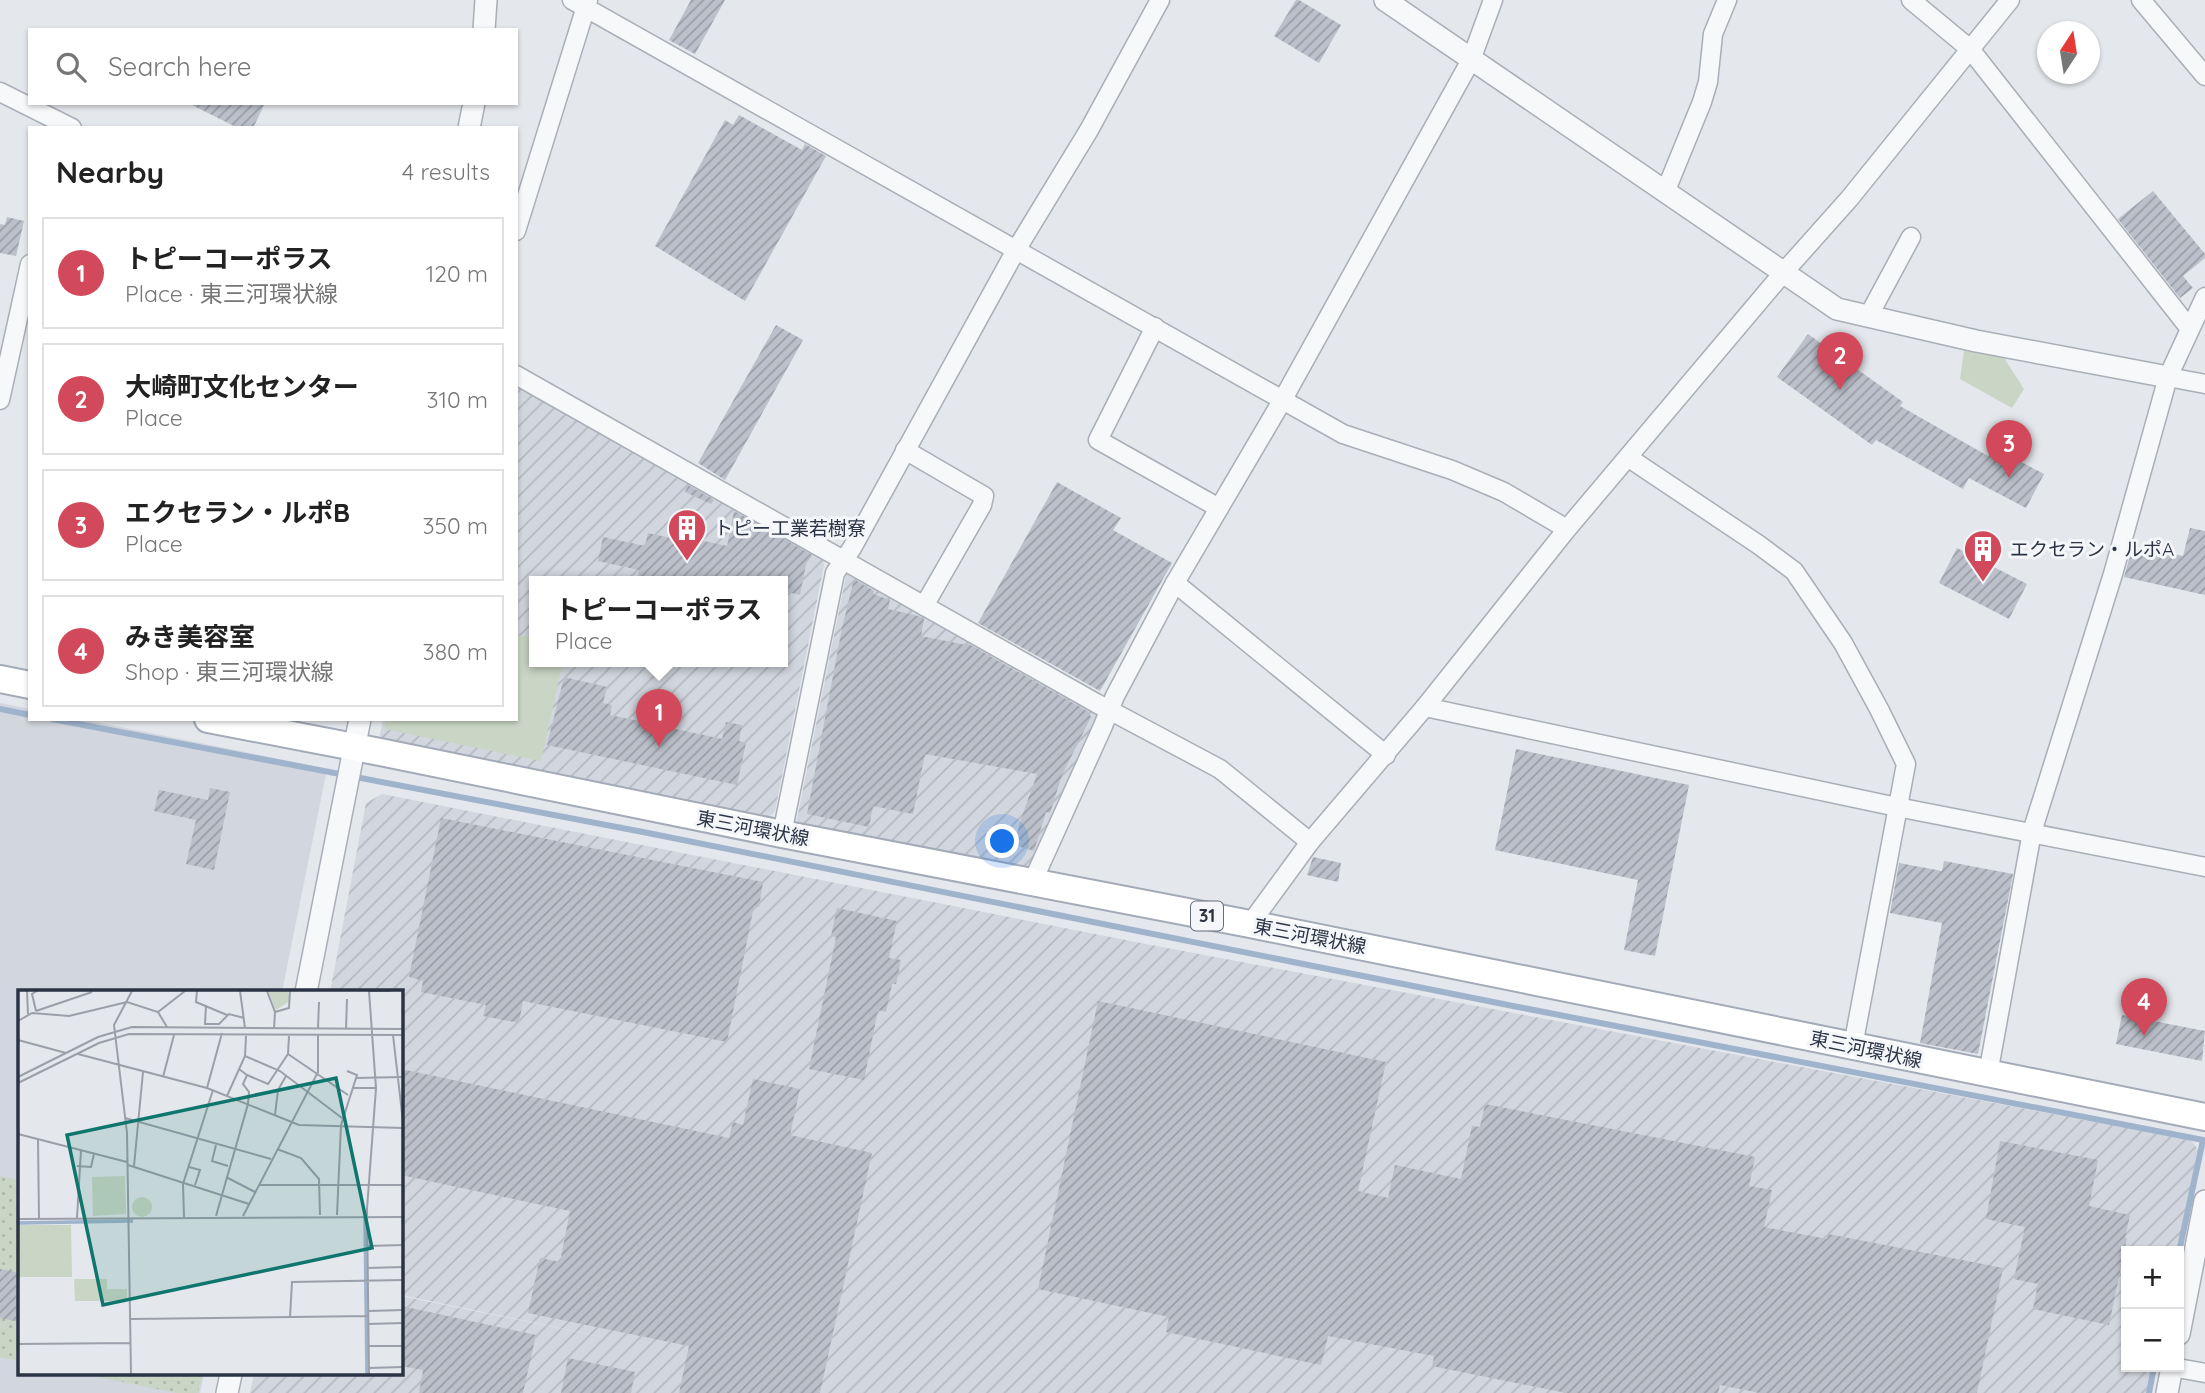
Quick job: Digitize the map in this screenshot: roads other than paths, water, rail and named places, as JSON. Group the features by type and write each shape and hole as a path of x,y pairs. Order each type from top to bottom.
{"main road":[{"path":"0,679 28,685"},
{"name":"東三河環状線","path":"218,721 1250,924 2205,1117"}],"street":[{"path":"484,28 486,0"},
{"path":"782,834 835,573 852,548 1016,250 1088,130 1160,0"},
{"path":"1385,0 1837,309 1976,341 2205,384"},
{"path":"1032,883 1109,710 1175,583 1282,401 1471,60 1493,0"},
{"path":"1666,190 1702,102 1708,82 1713,34 1727,0"},
{"path":"1911,0 1970,49 2190,329"},
{"path":"1250,924 1310,842 1386,755 1567,529 1783,273 1849,199 2010,0"},
{"path":"2141,0 2205,76"},
{"path":"518,223 582,2 1343,434 1452,470 1504,492 1567,529"},
{"path":"0,92 68,126"},
{"path":"469,126 474,105"},
{"path":"1868,317 1911,237"},
{"path":"0,400 28,273"},
{"path":"1988,1074 2032,832 2113,574 2168,377 2205,298"},
{"path":"1155,327 1098,440 1219,508"},
{"path":"518,377 1109,710 1220,769 1310,842"},
{"path":"905,450 984,496 982,505 924,606"},
{"path":"1629,458 1794,571 1843,643 1906,764 1853,1046"},
{"path":"1175,583 1386,755"},
{"path":"1425,707 1897,807 2205,867"},
{"path":"306,990 360,721"},
{"path":"2184,1309 2205,1200"},
{"path":"2184,1369 2205,1373"},
{"path":"2167,1393 2171,1372"}],"waterway":[{"path":"0,709 28,715"},
{"path":"62,721 643,832 1518,1007 2203,1140 2180,1246"},
{"path":"2149,1393 2153,1372"}],"place":[{"name":"大崎町文化センター","path":"1840,390"},
{"name":"エクセラン・ルポB","path":"2009,478"},
{"name":"トピー工業若樹寮","path":"687,562"},
{"name":"エクセラン・ルポA","path":"1983,583"},
{"name":"トピーコーポラス","path":"659,747"},
{"name":"みき美容室","path":"2144,1036"}]}
